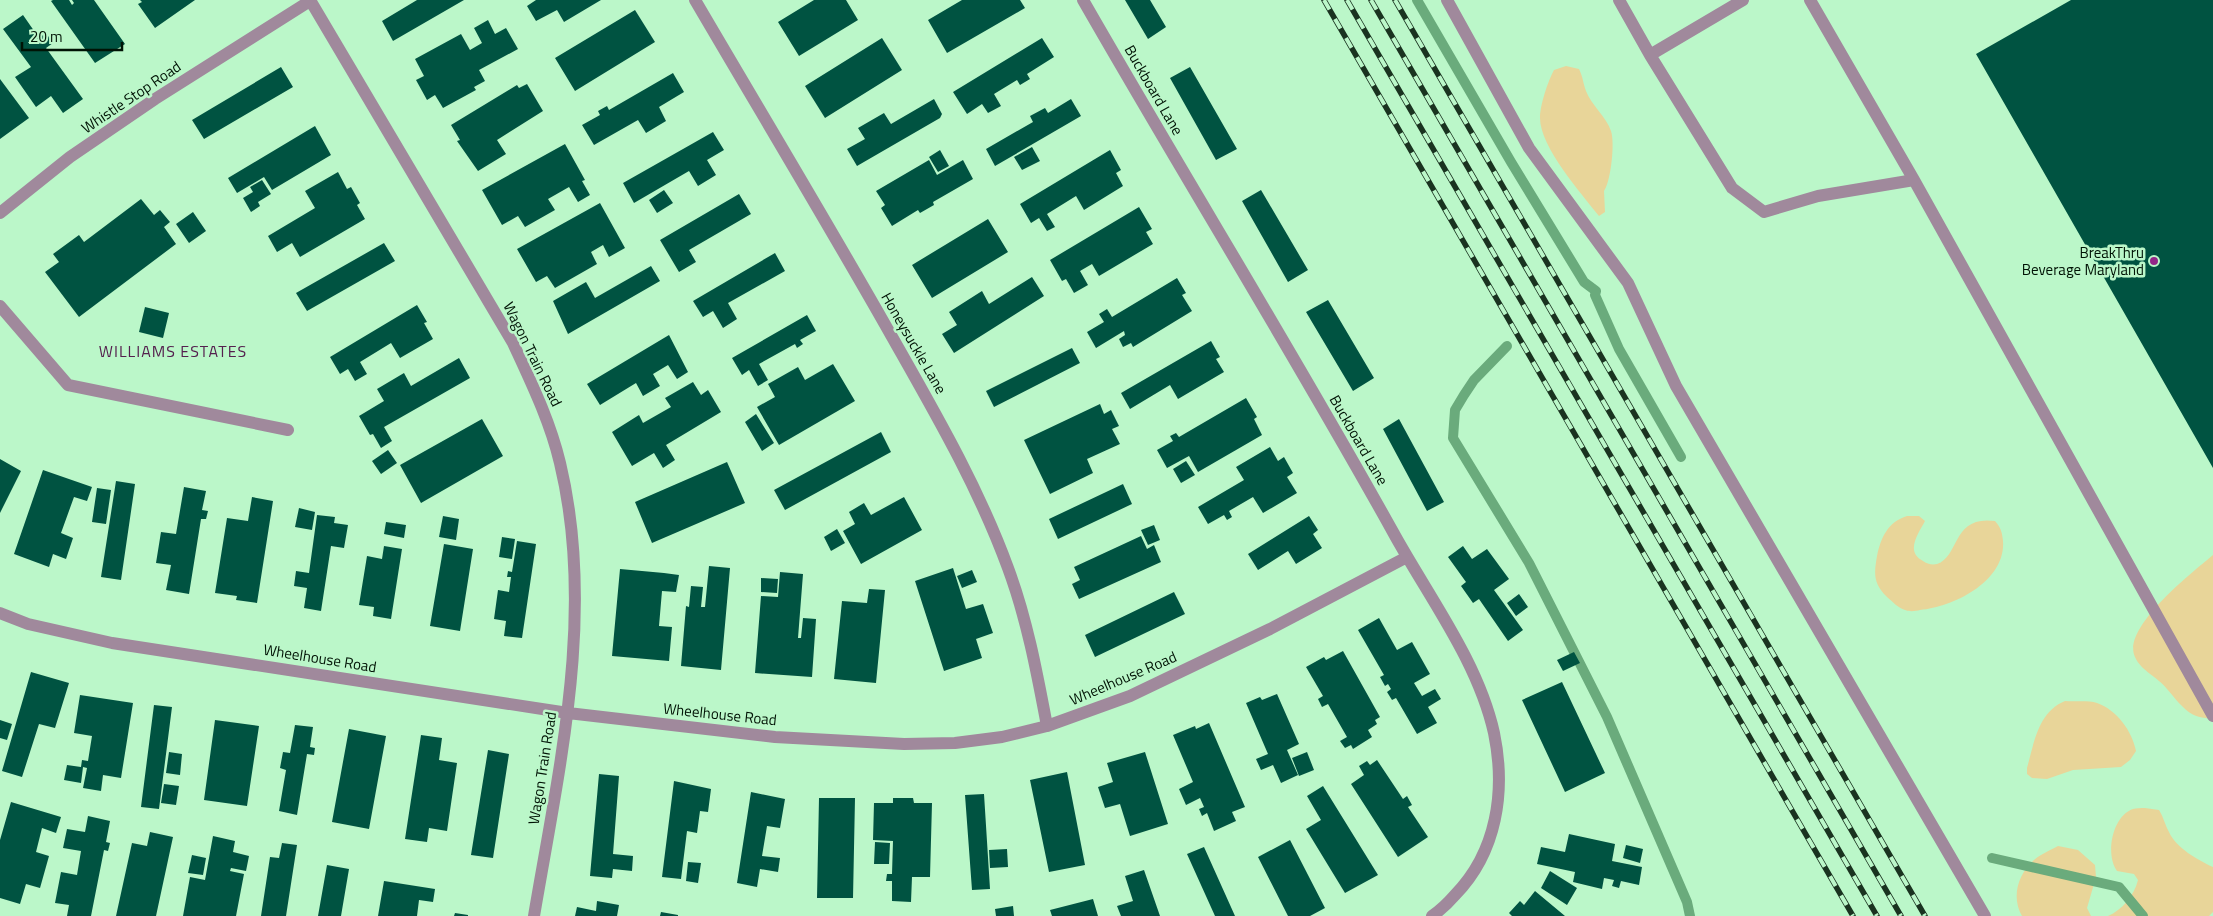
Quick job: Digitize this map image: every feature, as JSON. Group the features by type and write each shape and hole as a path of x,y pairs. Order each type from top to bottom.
{"street":[{"name":"Honeysuckle Lane","path":"695,0 855,272 958,454 1009,569 1033,655 1047,726"},
{"name":"Buckboard Lane","path":"1083,0 1365,481 1406,557 1455,640 1489,713 1498,760 1499,784 1493,829 1474,873 1439,914"},
{"path":"1447,0 1529,148 1628,283 1676,386 1985,916"},
{"path":"1619,0 1650,55 1732,188 1764,212 1818,196 1914,180"},
{"path":"1650,55 1743,0"},
{"path":"1810,0 1914,180 2213,716"},
{"name":"Whistle Stop Road","path":"0,213 70,157 155,99 310,1"},
{"name":"Wagon Train Road","path":"310,1 508,335 535,390 548,424 562,471 569,513 575,573 568,713 534,916"},
{"path":"0,306 68,385 288,430"},
{"name":"Wheelhouse Road","path":"0,613 28,624 112,643 568,713 775,737 904,744 955,743 1002,737 1047,726 1130,696 1270,629 1406,557"}],"shaded area":[{"path":"1566,66 1579,69 1588,96 1606,120 1611,131 1612,152 1610,171 1604,191 1605,212 1599,216 1572,183 1554,156 1542,130 1540,113 1549,80 1554,70"},
{"path":"1907,516 1919,516 1925,521 1914,548 1918,557 1931,564 1937,564 1944,560 1958,537 1971,524 1981,521 1995,521 2001,530 2003,541 2002,555 1996,568 1987,580 1975,589 1948,604 1915,611 1907,611 1900,608 1882,592 1877,583 1875,568 1879,549 1886,531 1895,522"},
{"path":"2213,555 2213,718 2205,718 2198,717 2187,710 2141,666 2135,657 2134,645 2138,631 2148,616 2176,587"},
{"path":"2065,701 2097,703 2117,716 2127,729 2134,743 2136,751 2130,760 2121,767 2073,770 2047,779 2032,778 2027,774 2035,739 2043,720 2056,706"},
{"path":"2134,809 2159,810 2172,838 2194,857 2213,867 2213,912 2209,916 2108,916 2127,902 2134,892 2138,880 2134,874 2117,871 2113,864 2111,846 2116,827 2126,813"},
{"path":"2058,846 2078,850 2095,865 2096,877 2087,908 2091,916 2022,916 2017,901 2020,879 2034,860"}],"building":[{"path":"69,0 72,5 74,3 72,0 94,0 125,44 95,63 51,1"},
{"path":"140,0 195,0 155,28 138,4 142,2"},
{"path":"417,0 464,0 393,41 382,21"},
{"path":"536,0 601,0 564,22 557,10 536,21 527,6"},
{"path":"814,0 846,0 858,20 799,56 778,22"},
{"path":"962,0 1020,0 1025,8 947,53 928,20"},
{"path":"1125,0 1150,0 1166,27 1148,39"},
{"name":"BreakThru Beverage Maryland","path":"2071,0 2213,0 2213,468 1976,54"},
{"path":"635,10 655,42 575,91 555,58"},
{"path":"23,15 39,38 46,33 53,43 46,48 83,99 63,113 51,96 36,107 15,77 31,67 3,29"},
{"path":"488,20 495,34 506,28 518,49 479,70 485,81 474,87 476,90 443,108 435,95 427,100 416,80 424,76 415,59 461,34 470,50 482,43 474,28"},
{"path":"882,38 902,70 825,118 805,86"},
{"path":"1042,38 1054,57 1027,74 1030,79 1020,85 1017,80 994,94 1001,106 988,113 982,104 967,114 953,92"},
{"path":"281,67 293,87 204,139 192,120"},
{"path":"1190,67 1237,149 1216,160 1170,78"},
{"path":"673,73 684,92 659,107 666,121 646,133 638,120 594,145 582,125 600,115 598,111 607,106 609,110"},
{"path":"0,79 29,118 0,139"},
{"path":"527,84 543,111 497,140 506,154 478,171 457,141 460,140 451,125 517,85 519,88"},
{"path":"934,99 942,114 940,118 857,166 847,149 865,139 858,128 884,113 891,124"},
{"path":"1071,99 1081,116 995,166 986,149 1033,122 1030,116 1045,108 1048,113"},
{"path":"315,126 331,155 272,190 264,177 237,193 228,178"},
{"path":"713,132 724,150 707,160 716,175 698,186 689,171 634,203 623,183"},
{"path":"565,144 585,180 582,181 590,195 578,202 569,187 548,199 555,210 525,227 518,216 502,225 482,190"},
{"path":"1032,147 1040,161 1022,170 1014,157"},
{"path":"940,150 949,166 938,172 929,157"},
{"path":"1110,150 1121,170 1116,173 1123,186 1084,210 1076,196 1047,214 1055,227 1047,231 1039,218 1031,223 1020,204"},
{"path":"929,160 937,175 963,160 973,179 933,202 934,205 920,213 918,210 892,226 881,208 885,205 876,191"},
{"path":"338,172 347,189 351,187 360,203 357,205 365,219 300,257 292,243 277,252 268,236 315,208 305,191"},
{"path":"262,180 271,194 258,202 260,206 251,212 243,198 253,192 250,187"},
{"path":"664,190 673,203 657,213 649,200"},
{"path":"1261,190 1308,270 1288,282 1242,201"},
{"path":"739,194 751,214 689,250 696,262 679,272 660,240"},
{"path":"141,199 154,215 160,210 170,222 164,227 176,244 79,317 45,272 59,262 53,254 79,235 84,242"},
{"path":"600,203 625,248 609,257 603,245 591,252 597,264 555,288 547,276 536,282 517,249"},
{"path":"1139,207 1152,229 1146,232 1153,244 1099,276 1092,264 1080,271 1088,285 1074,293 1066,279 1062,281 1050,260"},
{"path":"193,212 206,231 189,243 176,224"},
{"path":"988,219 1008,252 932,298 912,265"},
{"path":"384,243 395,261 307,311 296,293"},
{"path":"775,253 785,271 728,303 737,319 723,328 713,311 703,317 693,301"},
{"path":"651,266 660,281 568,334 553,301 586,282 595,298"},
{"path":"1032,277 1044,296 954,353 942,334 957,325 949,312 982,291 989,304"},
{"path":"1177,278 1186,293 1182,295 1192,311 1133,347 1131,343 1123,347 1119,339 1125,335 1124,331 1096,348 1087,332 1104,322 1099,314 1107,309 1112,317"},
{"path":"1328,300 1374,378 1353,391 1306,312"},
{"path":"417,305 427,322 424,323 433,339 400,358 391,343 360,362 367,374 355,381 348,369 340,374 330,357"},
{"path":"145,307 169,313 163,338 139,332"},
{"path":"807,315 816,331 800,340 803,344 797,348 795,344 759,364 768,380 758,386 749,370 742,375 732,358"},
{"path":"669,335 688,372 677,379 668,365 653,374 660,386 643,396 636,383 600,405 587,384"},
{"path":"1211,341 1220,357 1216,359 1224,372 1178,399 1170,385 1130,409 1121,393"},
{"path":"1072,348 1080,363 994,407 986,391"},
{"path":"459,358 470,378 384,427 392,441 381,448 373,434 370,435 359,416 384,401 377,389 404,373 411,386"},
{"path":"833,364 855,401 779,445 757,407 775,397 768,384 798,367 805,380"},
{"path":"693,382 701,395 708,390 721,412 666,445 675,460 663,468 654,453 632,466 612,432 639,415 643,423 671,407 665,398"},
{"path":"1246,398 1257,417 1254,419 1262,435 1198,472 1189,456 1167,468 1157,450 1173,441 1170,436 1176,433 1179,437"},
{"path":"1100,404 1104,414 1111,410 1119,426 1112,429 1120,444 1087,459 1093,473 1050,494 1024,440"},
{"path":"756,414 774,443 762,451 745,422"},
{"path":"482,419 503,456 421,503 400,465"},
{"path":"1399,419 1444,502 1427,511 1383,429"},
{"path":"881,432 891,452 785,510 774,490"},
{"path":"1270,447 1278,461 1284,457 1293,473 1287,477 1297,493 1263,513 1253,497 1229,511 1232,517 1227,520 1224,515 1208,524 1198,507 1244,480 1236,467"},
{"path":"388,450 397,463 381,474 372,461"},
{"path":"0,459 21,471 0,513"},
{"path":"1186,461 1195,475 1181,483 1173,469"},
{"path":"727,462 745,503 652,543 635,502"},
{"path":"43,470 92,487 87,501 74,497 61,533 73,538 66,559 53,554 49,567 14,554"},
{"path":"116,481 135,484 121,580 101,577"},
{"path":"1123,484 1132,504 1058,539 1049,519"},
{"path":"184,487 206,491 202,510 208,511 206,519 201,519 189,594 166,590 171,565 156,563 161,532 176,534"},
{"path":"97,488 111,490 106,524 92,522"},
{"path":"252,497 273,501 257,603 236,600 237,596 215,593 227,518 248,521"},
{"path":"904,497 922,530 861,564 843,531 855,524 849,512 864,503 871,515"},
{"path":"299,508 315,512 312,530 295,527"},
{"path":"317,515 335,517 334,523 348,525 344,548 331,546 321,611 304,608 307,588 294,586 296,571 309,573"},
{"path":"443,516 459,519 456,540 439,537"},
{"path":"1309,516 1318,530 1313,534 1322,548 1296,564 1288,551 1258,570 1248,554"},
{"path":"386,522 406,525 404,538 384,534"},
{"path":"1154,525 1160,540 1148,545 1141,530"},
{"path":"837,529 845,543 831,551 824,537"},
{"path":"1141,536 1147,549 1154,545 1161,562 1079,599 1072,584 1080,580 1074,567"},
{"path":"502,537 515,539 512,559 499,557"},
{"path":"517,541 536,544 522,638 504,636 506,621 494,619 498,590 509,592 511,577 507,577 508,571 512,572"},
{"path":"444,544 473,549 460,631 430,626"},
{"path":"384,546 402,549 391,619 373,616 374,607 359,605 367,556 382,559"},
{"path":"1463,546 1472,559 1487,549 1509,579 1494,590 1523,630 1508,641 1479,599 1473,603 1461,586 1466,582 1448,557"},
{"path":"709,566 730,568 721,670 681,666 686,606 689,607 691,586 703,587 701,607 705,607"},
{"path":"953,568 966,609 983,604 993,633 976,639 982,658 944,671 915,581"},
{"path":"620,569 679,575 676,592 662,591 659,626 672,627 669,661 612,656"},
{"path":"972,570 977,582 962,588 957,576"},
{"path":"780,572 803,574 798,638 801,638 803,618 816,619 812,677 755,673 761,596 778,597"},
{"path":"761,578 778,579 777,593 761,592"},
{"path":"869,589 885,590 876,683 834,679 842,601 867,603"},
{"path":"1174,592 1185,614 1095,657 1085,635"},
{"path":"1519,594 1528,607 1516,616 1507,603"},
{"path":"1379,618 1397,650 1412,642 1430,674 1414,683 1422,696 1435,689 1441,699 1428,707 1437,723 1417,734 1396,698 1392,700 1387,692 1391,689 1388,684 1385,686 1380,677 1384,675 1358,630"},
{"path":"1343,651 1380,717 1375,720 1377,724 1368,730 1372,737 1353,749 1351,745 1345,748 1340,741 1347,737 1328,704 1322,707 1318,699 1323,696 1306,667 1324,657 1326,660"},
{"path":"1574,652 1580,663 1563,671 1557,660"},
{"path":"31,672 69,683 55,728 39,724 22,777 2,771"},
{"path":"1562,682 1605,773 1565,792 1522,700"},
{"path":"1277,694 1299,744 1287,750 1298,775 1281,783 1273,765 1261,770 1256,759 1268,754 1246,703 1260,697 1262,700"},
{"path":"80,695 133,703 121,778 103,775 101,791 83,788 87,768 83,767 81,783 64,780 67,765 81,767 82,760 88,761 92,736 74,733"},
{"path":"154,705 172,707 159,809 141,807"},
{"path":"0,720 12,724 7,740 0,738"},
{"path":"215,720 259,726 247,806 204,800"},
{"path":"1209,723 1245,807 1232,812 1236,821 1214,831 1207,813 1202,816 1199,809 1204,807 1200,798 1186,805 1179,789 1193,782 1173,735 1195,726 1196,729"},
{"path":"295,725 313,727 310,747 315,748 314,755 307,754 297,815 279,811 286,770 280,768 283,752 290,753"},
{"path":"349,729 386,736 369,829 332,822"},
{"path":"421,735 442,738 439,760 457,763 447,831 429,828 427,842 405,839"},
{"path":"488,750 509,754 493,858 471,855"},
{"path":"169,752 182,754 180,775 166,773"},
{"path":"1145,752 1168,824 1130,836 1120,804 1105,808 1098,787 1113,782 1107,763"},
{"path":"1307,752 1314,770 1299,776 1292,758"},
{"path":"1377,760 1403,799 1407,796 1412,805 1408,807 1428,837 1398,857 1351,784 1364,775 1359,766 1367,761 1370,765"},
{"path":"1067,772 1085,865 1049,872 1030,780"},
{"path":"599,774 619,776 613,854 633,856 632,871 613,869 612,878 590,876"},
{"path":"674,781 711,789 708,812 700,811 697,833 687,831 681,879 662,877"},
{"path":"164,784 179,786 176,805 161,803"},
{"path":"1323,786 1378,875 1345,893 1306,829 1321,820 1307,796"},
{"path":"751,792 785,799 780,828 767,826 762,856 780,858 778,872 760,869 757,887 737,883"},
{"path":"984,794 990,889 972,890 965,795"},
{"path":"819,798 855,798 853,898 817,898"},
{"path":"893,798 913,798 914,803 932,803 930,877 912,877 911,902 892,901 892,881 886,881 887,874 892,874 893,841 873,840 874,803 893,803"},
{"path":"11,802 61,817 56,833 42,828 36,852 49,856 40,888 26,884 20,904 0,898 0,840"},
{"path":"88,816 110,821 106,842 110,843 108,851 104,850 91,916 67,916 69,905 55,903 61,872 77,875 81,851 63,848 67,829 85,832"},
{"path":"150,832 173,837 156,916 116,916 132,843 147,846"},
{"path":"1569,834 1615,844 1612,861 1642,867 1639,885 1621,881 1619,888 1612,886 1614,880 1604,878 1602,889 1573,882 1575,872 1537,864 1541,847 1565,852"},
{"path":"213,836 235,841 233,852 249,856 246,871 231,868 230,871 244,874 236,916 183,916 190,877 205,880"},
{"path":"1290,840 1325,908 1310,916 1288,916 1258,857"},
{"path":"875,842 890,843 889,864 874,864"},
{"path":"282,843 297,845 286,916 261,916 270,857 279,858"},
{"path":"1626,845 1643,849 1640,863 1623,858"},
{"path":"1204,847 1235,916 1215,916 1187,854"},
{"path":"1007,849 1008,867 990,868 989,850"},
{"path":"192,855 206,858 203,875 188,873"},
{"path":"688,862 701,863 698,883 686,881"},
{"path":"327,865 349,869 341,916 318,916"},
{"path":"1144,870 1160,916 1121,916 1117,906 1133,901 1125,876"},
{"path":"1550,871 1577,888 1567,905 1541,888"},
{"path":"384,881 435,889 433,902 419,900 417,916 378,916"},
{"path":"1535,891 1565,916 1512,916 1509,913 1520,901 1524,905"},
{"path":"1093,899 1098,916 1052,916 1050,910"},
{"path":"597,901 619,905 617,916 575,916 577,907 596,911"},
{"path":"1013,906 1014,916 996,916 995,909"},
{"path":"661,912 678,915 678,916 660,916"},
{"path":"455,913 468,915 468,916 454,916"}],"waterway":[{"path":"1417,0 1511,162 1584,282 1596,291 1595,295 1619,349 1681,457"},
{"path":"1507,346 1474,380 1455,410 1453,438 1529,563 1607,717 1687,902 1690,916"},
{"path":"1992,858 2119,887 2143,916"}],"railway":[{"path":"1324,0 1853,916"},
{"path":"1347,0 1877,916"},
{"path":"1371,0 1901,916"},
{"path":"1395,0 1925,916"}],"place":[{"name":"BreakThru Beverage Maryland","path":"2154,261"}],"district":[{"name":"WILLIAMS ESTATES","path":"173,351"}]}
